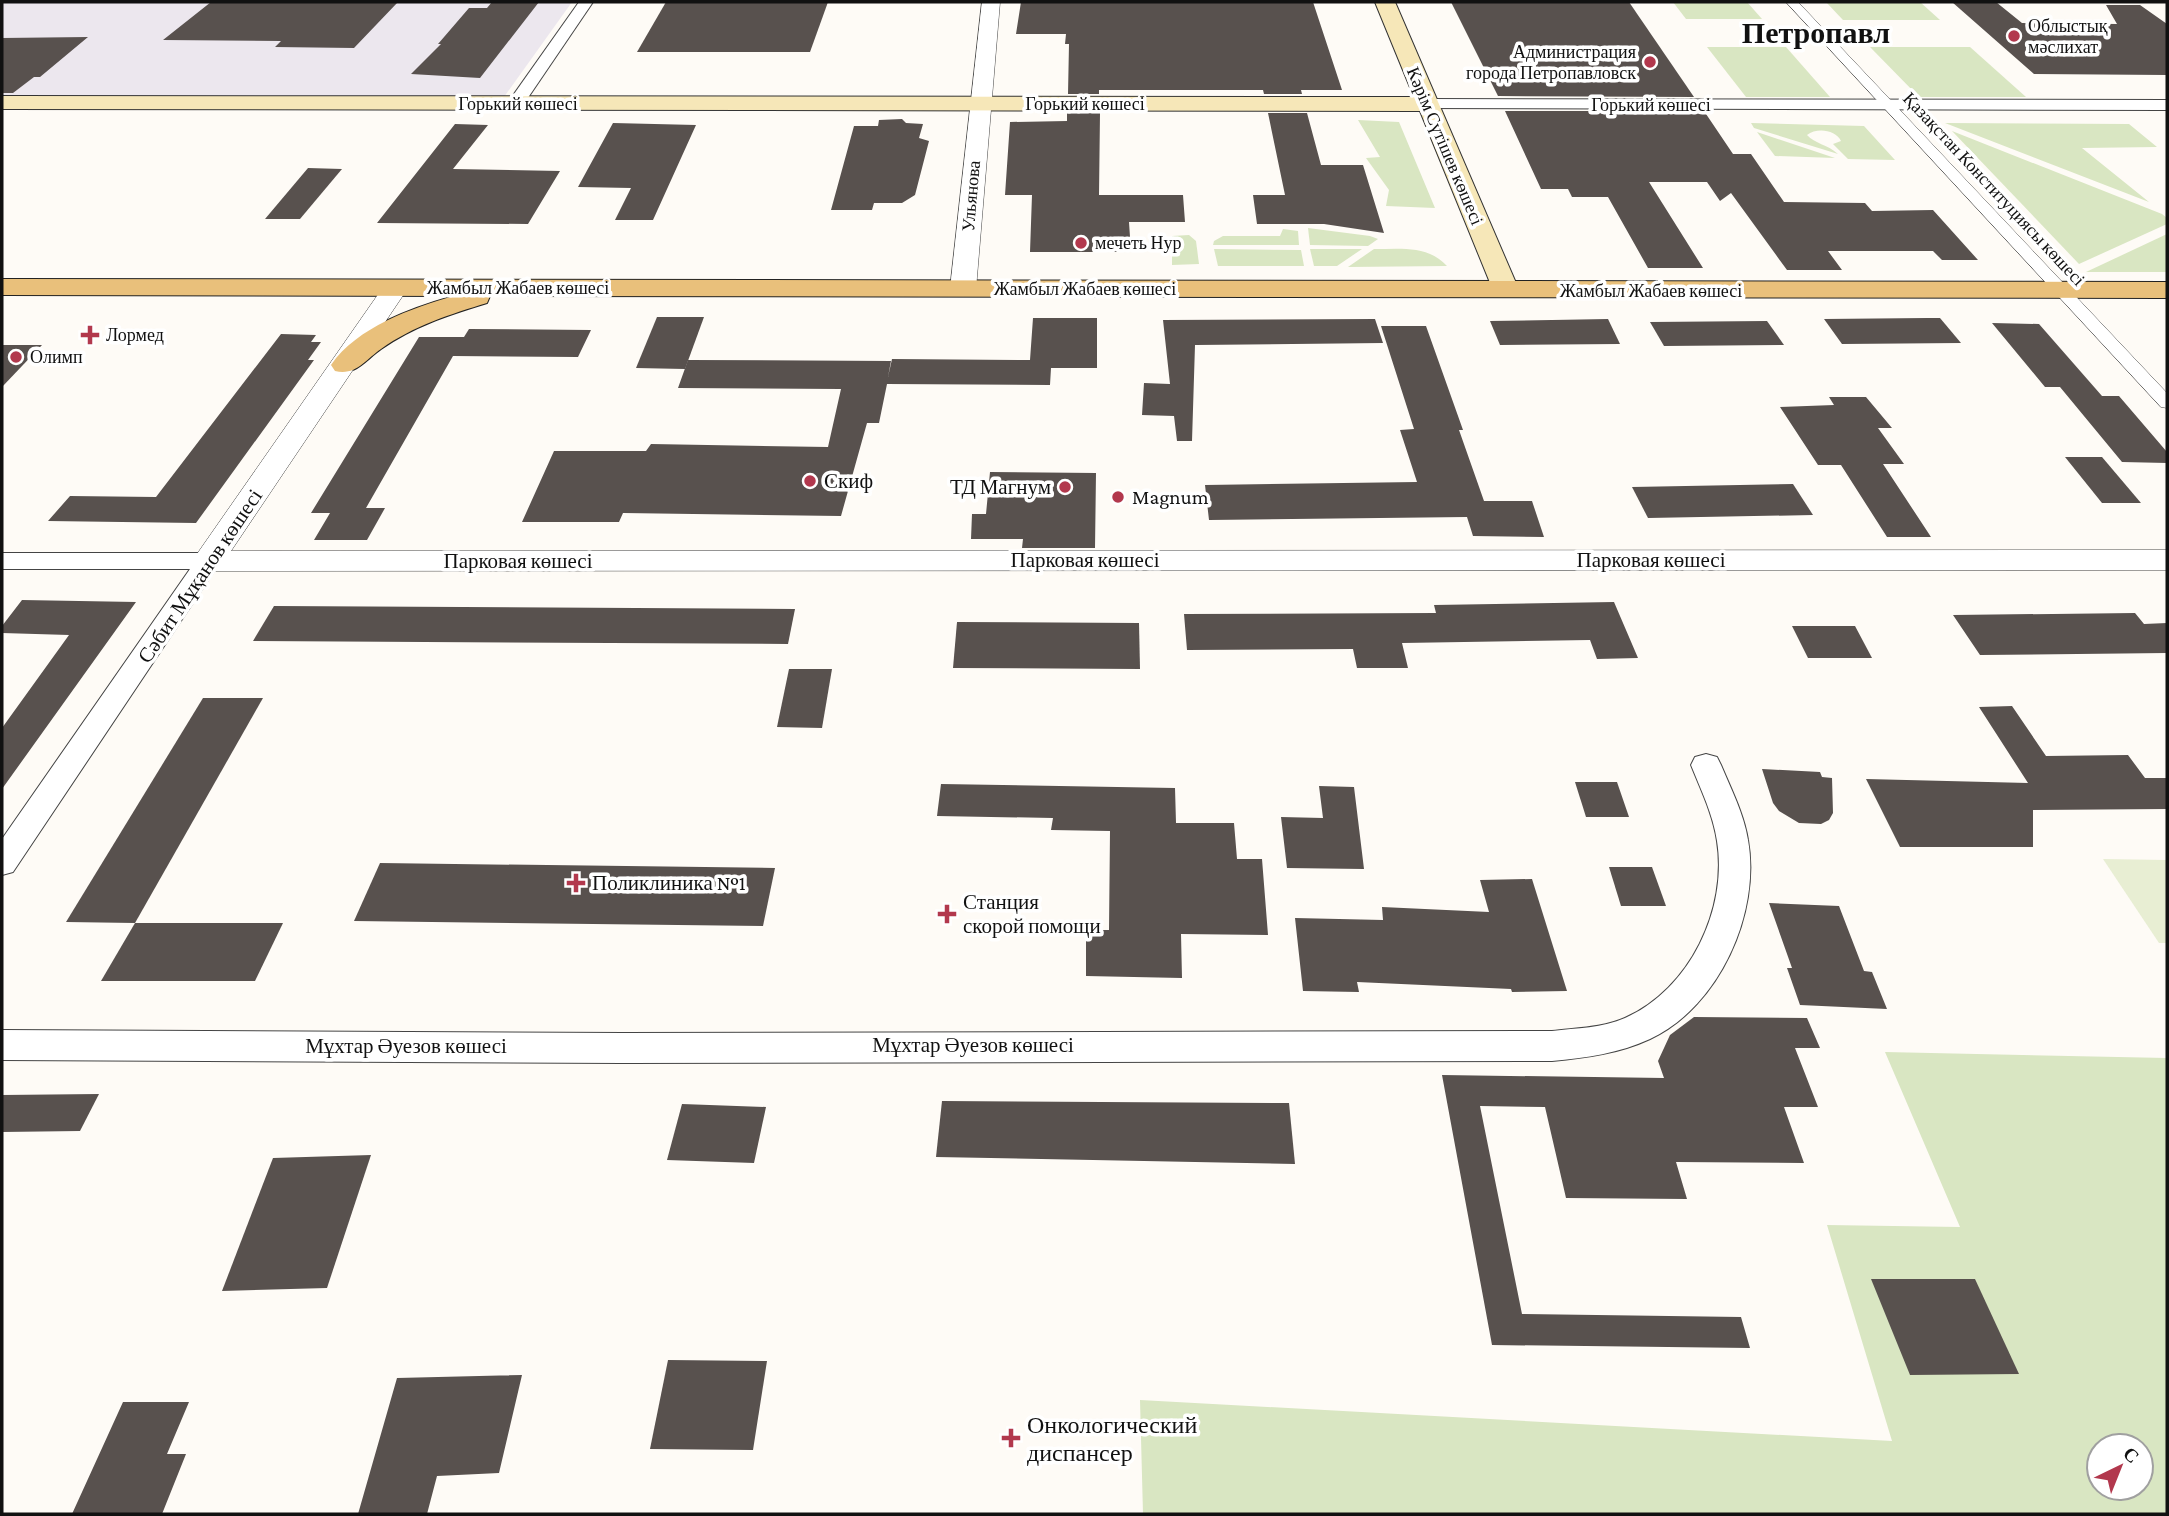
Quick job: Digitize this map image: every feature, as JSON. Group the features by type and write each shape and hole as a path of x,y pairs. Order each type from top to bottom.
{"main road":[{"name":"Кәрім Сүтішев көшесі","path":"1385,2 1506,290"},
{"name":"Горький көшесі","path":"2,103 1426,104"},
{"path":"269,286 326,298 355,318 358,332 345,365"},
{"name":"Жамбыл Жабаев көшесі","path":"2,287 2167,290"},
{"path":"345,365 373,340 403,324 472,299 529,288"}],"street":[{"path":"515,104 586,2"},
{"name":"Ульянова","path":"963,289 979,103 991,2"},
{"name":"Қазақстан Конституциясы көшесі","path":"1792,2 2167,403"},
{"name":"Горький көшесі","path":"1426,104 2167,105"},
{"name":"Сәбит Мұқанов көшесі","path":"2,863 345,365 395,288"},
{"name":"Парковая көшесі","path":"2,561 2167,560"},
{"name":"Мұхтар Әуезов көшесі","path":"2,1045 623,1048 1552,1046 1586,1042 1638,1028 1663,1013 1697,979 1719,939 1732,895 1734,851 1724,810 1706,765"}],"shaded area":[{"path":"2,2 572,2 504,97 2,96"}],"green space":[{"path":"1673,2 1747,2 1762,19 1686,19"},
{"path":"1826,2 1920,2 1940,20 1843,20"},
{"path":"1707,47 1786,47 1830,97 1746,97"},
{"path":"1870,47 1970,47 2026,97 1919,97"},
{"path":"1358,120 1399,122 1435,208 1386,206 1389,190 1366,158 1380,157"},
{"path":"1751,123 1864,126 1895,160 1848,159 1833,144 1841,141 1839,137 1826,131 1807,135 1838,154 1754,128"},
{"path":"1945,123 2129,124 2157,147 2082,148 2149,202"},
{"path":"1952,131 2162,214 2167,218 2167,224 2079,264"},
{"path":"1757,132 1835,158 1775,156"},
{"path":"1308,228 1378,239 1368,246 1310,245"},
{"path":"1283,229 1298,231 1299,245 1213,245 1214,241 1223,236 1280,236"},
{"path":"2167,234 2167,272 2086,272"},
{"path":"1189,235 1196,241 1199,264 1172,265 1172,236"},
{"path":"1214,249 1301,250 1304,266 1218,266"},
{"path":"1310,249 1362,249 1337,266 1314,266"},
{"path":"1374,249 1423,251 1440,259 1447,266 1348,267"},
{"path":"2103,859 2167,860 2167,943 2159,943"},
{"path":"1885,1052 2167,1058 2167,1514 1143,1514 1140,1400 1892,1441 1827,1225 1960,1227"}],"building":[{"path":"211,2 398,2 354,48 275,47 281,41 163,40"},
{"path":"492,2 539,2 480,78 411,74 441,44 438,44 469,8 487,8"},
{"path":"666,2 828,2 810,52 637,52"},
{"path":"1021,2 1313,2 1342,90 1264,94 1263,90 1099,90 1099,94 1068,94 1069,44 1065,44 1066,34 1016,34"},
{"path":"1451,2 1629,2 1694,97 1498,96"},
{"path":"1952,2 1996,2 2022,23 2117,24 2106,5 2140,5 2167,24 2167,75 2034,74"},
{"path":"88,37 40,77 34,77 13,93 2,93 2,38"},
{"path":"1505,111 1704,111 1733,154 1751,154 1784,202 1865,203 1872,211 1933,210 1978,260 1942,260 1933,251 1828,251 1842,270 1787,270 1731,193 1720,201 1707,182 1649,182 1703,268 1648,268 1608,197 1572,197 1568,189 1541,189"},
{"path":"1067,113 1100,113 1099,195 1183,195 1185,222 1129,222 1131,252 1030,252 1032,195 1005,195 1010,122 1067,121"},
{"path":"1268,113 1307,113 1321,165 1363,165 1384,233 1324,224 1257,224 1253,195 1285,195"},
{"path":"902,119 906,123 923,124 919,138 929,141 915,195 902,203 874,203 872,210 831,210 854,126 878,126 879,120"},
{"path":"613,123 696,125 653,220 615,220 631,188 578,187"},
{"path":"455,124 488,125 453,169 560,171 528,224 377,223"},
{"path":"308,168 342,169 300,219 265,219"},
{"path":"657,317 704,317 685,369 636,368"},
{"path":"1033,318 1097,318 1097,368 1051,368 1050,385 887,384 879,423 867,423 841,516 623,513 619,522 522,522 554,451 646,451 651,444 828,447 841,389 678,388 688,360 891,361 888,377 892,359 1030,360"},
{"path":"1940,318 1961,343 1842,344 1824,319"},
{"path":"1375,319 1383,343 1195,345 1192,441 1177,441 1174,416 1142,415 1144,383 1170,384 1163,320"},
{"path":"1608,319 1620,344 1500,345 1490,321"},
{"path":"1767,321 1784,345 1664,346 1650,322"},
{"path":"1992,323 2039,324 2102,396 2119,396 2167,452 2167,463 2122,462 2060,387 2045,387"},
{"path":"1381,326 1426,326 1463,430 1459,430 1484,501 1532,501 1544,537 1473,536 1467,517 1209,520 1205,485 1417,482 1400,430 1414,429"},
{"path":"469,329 591,330 578,357 453,356 366,508 385,508 367,540 314,540 330,513 311,513 419,337 464,337"},
{"path":"281,334 316,335 311,342 321,342 308,360 314,360 196,523 48,521 70,496 156,497"},
{"name":"Олимп","path":"2,345 42,345 2,387"},
{"path":"1829,397 1866,397 1892,428 1878,428 1904,464 1883,464 1931,537 1887,537 1841,465 1818,465 1780,407 1834,405"},
{"path":"2065,457 2102,457 2141,503 2102,503"},
{"path":"990,472 1096,473 1095,548 1022,548 1023,539 971,539 972,514 986,514"},
{"path":"1793,484 1813,515 1648,518 1632,487"},
{"path":"22,600 136,602 2,789 2,728 69,635 2,633 2,626"},
{"path":"1614,602 1638,658 1597,659 1590,640 1402,643 1408,668 1357,668 1353,649 1187,650 1184,614 1436,613 1434,605"},
{"path":"274,606 795,609 788,644 253,641"},
{"path":"2135,613 2144,624 2167,623 2167,653 1980,655 1953,615"},
{"path":"957,622 1139,623 1140,669 953,668"},
{"path":"1792,626 1855,626 1872,658 1808,658"},
{"path":"789,669 832,669 822,728 777,727"},
{"path":"203,698 263,698 135,923 66,922"},
{"path":"2012,706 2046,756 2128,755 2145,778 2167,778 2167,809 2033,810 2033,847 1900,847 1866,779 2028,783 1979,707"},
{"path":"1762,769 1820,772 1822,777 1832,778 1833,813 1829,820 1821,824 1799,823 1779,811 1773,803"},
{"path":"1575,782 1617,782 1629,817 1586,817"},
{"path":"941,784 1175,788 1176,823 1234,823 1237,859 1262,859 1268,935 1181,934 1182,978 1086,976 1086,930 1109,930 1110,831 1051,830 1053,818 937,816"},
{"path":"1319,786 1354,787 1364,869 1287,868 1281,817 1323,818"},
{"path":"380,863 775,868 763,926 354,921"},
{"path":"1609,867 1652,867 1666,906 1621,906"},
{"path":"1532,879 1567,991 1512,992 1511,989 1357,982 1359,992 1303,991 1295,918 1383,920 1382,907 1489,912 1480,880"},
{"path":"1769,903 1839,906 1864,971 1872,972 1887,1009 1800,1005 1787,968 1792,968"},
{"path":"135,923 283,923 255,981 101,981"},
{"path":"1694,1017 1807,1018 1820,1048 1795,1048 1818,1107 1784,1107 1804,1163 1676,1162 1687,1199 1566,1198 1545,1107 1480,1106 1522,1314 1741,1317 1750,1348 1492,1345 1442,1075 1664,1078 1658,1061 1670,1035"},
{"path":"99,1094 80,1131 2,1132 2,1095"},
{"path":"942,1101 1289,1103 1295,1164 936,1157"},
{"path":"682,1104 766,1107 754,1163 667,1160"},
{"path":"371,1155 327,1288 222,1291 273,1158"},
{"path":"1871,1279 1975,1279 2019,1374 1910,1375"},
{"path":"668,1360 767,1361 753,1450 650,1449"},
{"path":"522,1375 499,1473 437,1476 427,1514 358,1514 397,1378"},
{"path":"123,1402 189,1402 167,1454 186,1454 162,1514 72,1514"}],"place":[{"name":"Облыстық мәслихат","path":"2014,36"},
{"name":"Администрация города Петропавловск","path":"1650,62"},
{"name":"мечеть Нур","path":"1081,243"},
{"name":"Лормед","path":"90,335"},
{"name":"Олимп","path":"16,357"},
{"name":"Скиф","path":"810,481"},
{"name":"ТД Магнум","path":"1065,487"},
{"name":"Magnum","path":"1118,497"},
{"name":"Поликлиника №1","path":"576,883"},
{"name":"Станция скорой помощи","path":"947,914"},
{"name":"Онкологический диспансер","path":"1011,1438"}],"district":[{"name":"Петропавл","path":"1816,32"}]}
